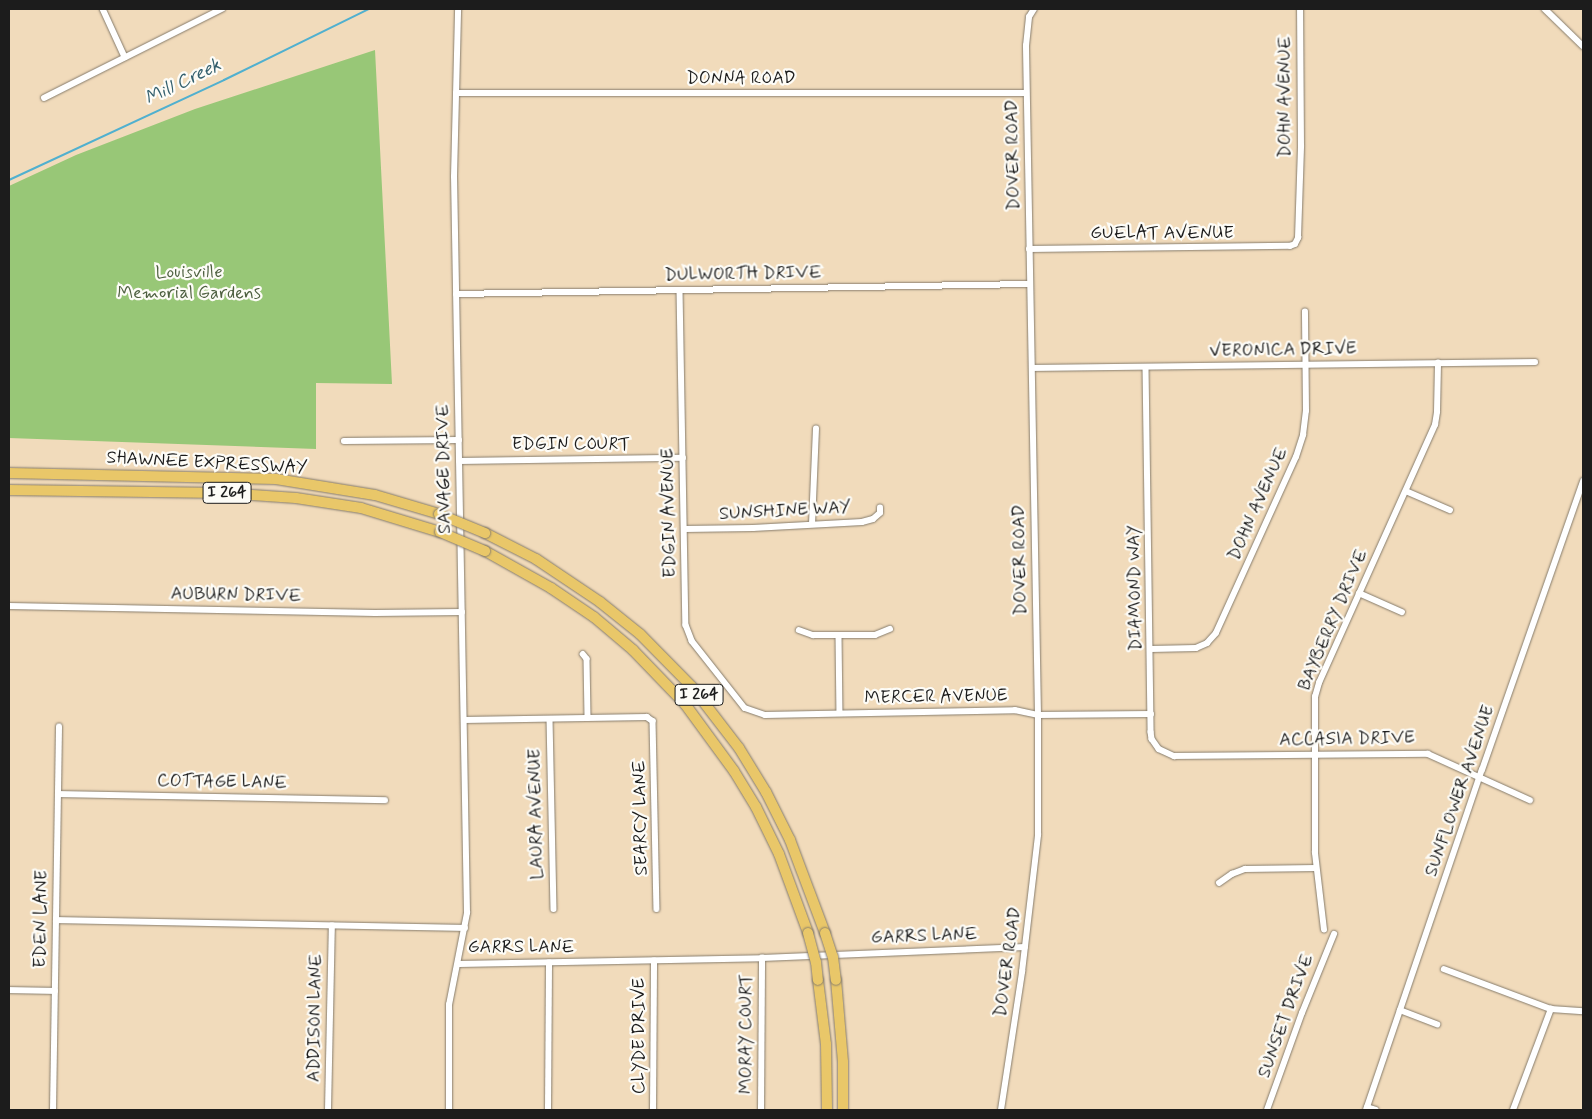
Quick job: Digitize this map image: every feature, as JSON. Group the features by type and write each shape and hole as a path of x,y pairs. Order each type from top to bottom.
{"highway":[{"name":"SHAWNEE EXPRESSWAY","path":"9,473 276,480 375,495 439,514 485,533 536,559 600,602 640,634 692,687 738,748 766,792 794,848 833,958 843,1062 843,1110"},
{"name":"SHAWNEE EXPRESSWAY","path":"9,490 224,493 296,498 361,508 440,532 485,552 552,588 594,617 633,650 685,704 711,736 756,807 778,854 808,933 816,962 826,1044 827,1110"}],"street":[{"path":"103,9 125,57"},
{"path":"44,98 222,9"},
{"name":"SAVAGE DRIVE","path":"458,9 454,177 467,889 464,928"},
{"name":"DOVER ROAD","path":"1001,1110 1025,947 1038,835 1038,715 1026,93 1026,34 1029,17 1034,9"},
{"name":"DOHN AVENUE","path":"1295,244 1298,238 1302,146 1300,9"},
{"path":"1545,9 1583,46"},
{"name":"DONNA ROAD","path":"456,93 1026,93"},
{"name":"GUELAT AVENUE","path":"1029,249 1290,246 1295,244"},
{"name":"DULWORTH DRIVE","path":"456,294 1030,284"},
{"name":"EDGIN AVENUE","path":"680,290 686,625 689,634 737,700 752,712"},
{"name":"DOHN AVENUE","path":"1151,649 1196,648 1207,643 1216,633 1300,448 1306,421 1305,312"},
{"name":"VERONICA DRIVE","path":"1032,368 1535,362"},
{"name":"BAYBERRY DRIVE","path":"1324,930 1316,868 1313,711 1316,689 1435,425 1438,363"},
{"name":"DIAMOND WAY","path":"1146,367 1152,739 1162,752 1174,756 1214,756"},
{"path":"812,524 816,430"},
{"path":"344,441 459,440"},
{"name":"EDGIN COURT","path":"459,461 683,458"},
{"name":"SUNFLOWER AVENUE","path":"1367,1109 1583,482"},
{"path":"1406,491 1450,510"},
{"name":"SUNSHINE WAY","path":"684,529 745,529 869,521 880,513 880,508"},
{"path":"1359,593 1402,612"},
{"name":"AUBURN DRIVE","path":"9,606 383,613 462,612"},
{"path":"799,630 813,635 839,635 875,634 890,629"},
{"path":"839,635 840,713"},
{"path":"464,720 588,718 587,659 583,654"},
{"name":"MERCER AVENUE","path":"752,712 765,715 1015,710 1038,715 1151,714"},
{"name":"SEARCY LANE","path":"588,718 647,717 653,721 658,909"},
{"name":"LAURA AVENUE","path":"550,718 554,909"},
{"name":"EDEN LANE","path":"54,1110 59,727"},
{"name":"ACCASIA DRIVE","path":"1214,756 1428,754 1530,800"},
{"name":"COTTAGE LANE","path":"59,794 385,800"},
{"path":"1219,883 1232,874 1244,870 1316,868"},
{"name":"GARRS LANE","path":"56,920 464,928 459,964 762,958 1025,947"},
{"name":"ADDISON LANE","path":"328,1110 332,926"},
{"name":"SUNSET DRIVE","path":"1268,1110 1302,1013 1334,934"},
{"name":"MORAY COURT","path":"761,1110 762,958"},
{"name":"CLYDE DRIVE","path":"653,1110 654,961"},
{"path":"548,1110 549,963"},
{"path":"449,1110 449,1005 453,979 459,964"},
{"path":"1444,969 1550,1009 1583,1010"},
{"path":"9,990 55,991"},
{"path":"1512,1110 1550,1009"},
{"path":"1400,1010 1437,1024"},
{"path":"1367,1109 1376,1110"}],"green space":[{"name":"Louisville Memorial Gardens","path":"375,50 392,384 316,383 316,449 9,438 9,186 76,155 195,109"}],"waterway":[{"name":"Mill Creek","path":"9,180 224,80 369,9"}]}
